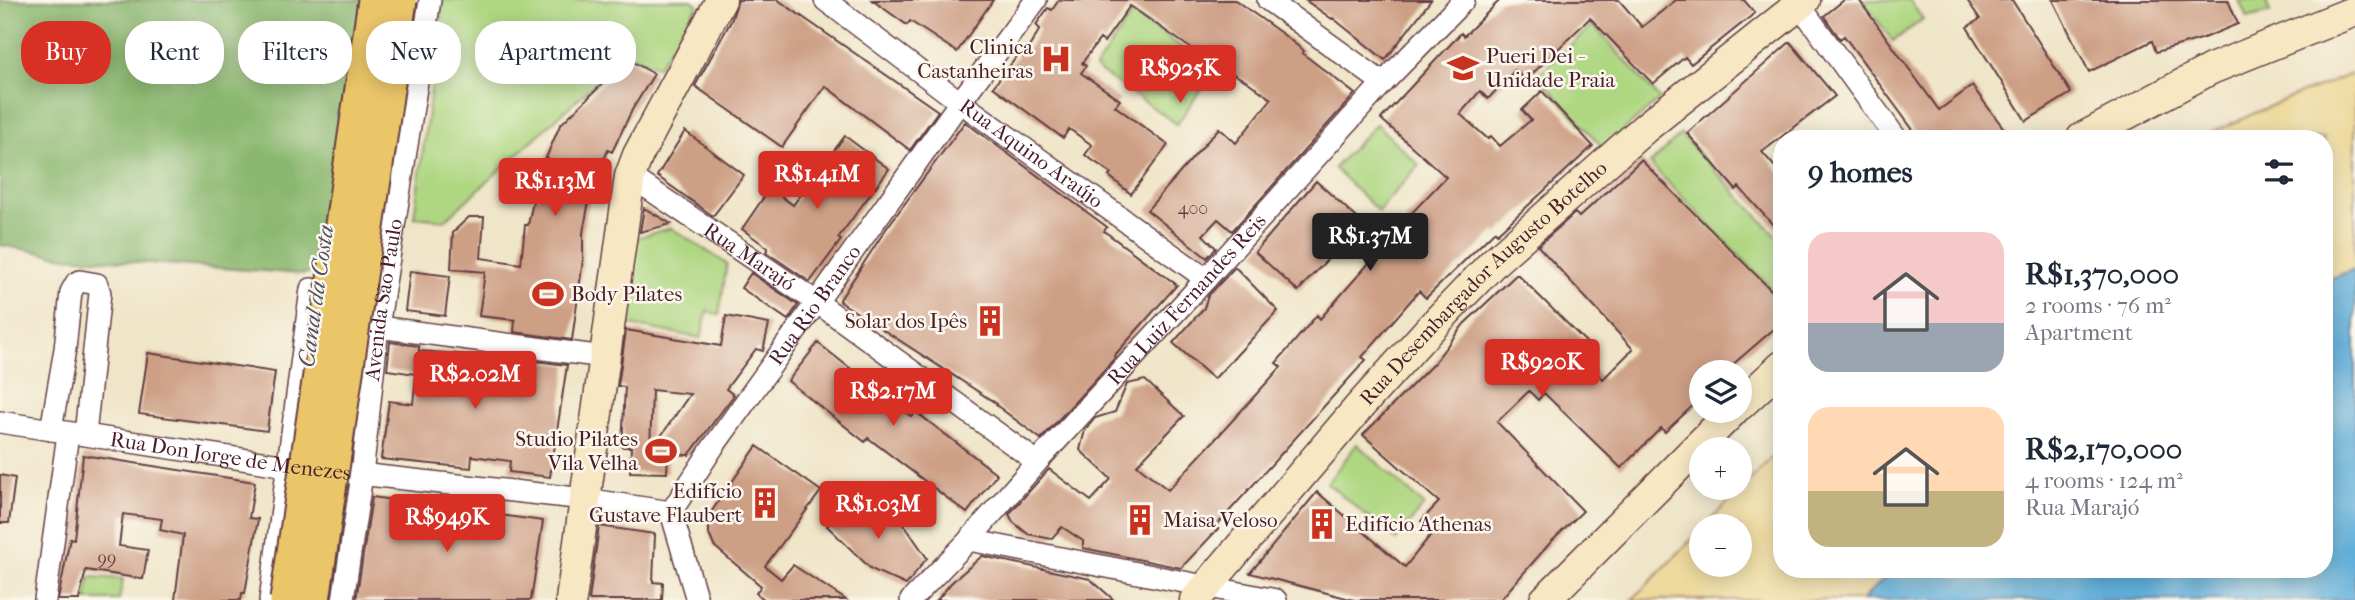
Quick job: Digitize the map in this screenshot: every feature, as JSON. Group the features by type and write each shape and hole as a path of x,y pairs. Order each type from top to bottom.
{"main road":[{"path":"287,600 375,0"},
{"path":"313,600 400,0"}],"street":[{"name":"Avenida São Paulo","path":"342,600 362,475 378,327 429,0"},
{"path":"571,600 629,176 721,0"},
{"name":"Rua Aquino Araújo","path":"825,0 960,102 1206,279"},
{"name":"Rua Rio Branco","path":"671,512 713,447 1036,0"},
{"path":"1268,0 1383,83"},
{"name":"Rua Luiz Fernandes Reis","path":"911,600 969,540 1383,83 1464,0"},
{"path":"1800,1 1890,130"},
{"name":"Rua Desembargador Augusto Botelho","path":"1201,593 1360,406 1424,334 1494,262 1644,128 1800,1"},
{"path":"2097,130 2211,69 2355,11"},
{"name":"Rua Marajó","path":"629,176 818,303 1037,462"},
{"path":"45,600 68,433 65,349 73,286 80,281 94,282 100,293 94,353 68,433"},
{"path":"270,600 293,466 311,289"},
{"path":"378,327 604,357"},
{"path":"65,349 94,353"},
{"path":"1752,394 1773,374"},
{"name":"Rua Don Jorge de Menezes","path":"0,422 293,466 585,499 671,512"},
{"path":"1545,600 1721,423"},
{"path":"671,512 697,600"},
{"path":"969,540 1201,593 1276,600"}],"green space":[{"path":"0,0 369,0 321,271 304,274 65,257 0,245"},
{"path":"443,0 692,0 698,5 658,67 636,58 636,21 475,21 475,84 594,84 445,220 414,217 432,84 461,84 461,21 440,21"},
{"path":"1862,0 1909,0 1923,19 1893,41"},
{"path":"2239,0 2265,0 2270,12 2247,18"},
{"path":"1132,14 1215,69 1177,124 1095,68"},
{"path":"1593,25 1660,99 1603,148 1537,75"},
{"path":"1376,124 1419,165 1378,211 1334,168"},
{"path":"1681,134 1773,232 1773,290 1650,164"},
{"path":"671,228 727,264 719,315 707,311 701,338 620,323 632,239"},
{"path":"1357,444 1424,505 1396,540 1327,483"},
{"path":"90,577 123,579 119,600 86,600"}],"sand":[{"path":"2355,73 2355,269 2333,278 2333,130 2218,130 2284,100"},
{"path":"1773,456 1773,578 1885,578 1862,600 1632,600 1689,542 1689,577 1752,577 1752,514 1717,514 1730,500 1752,500 1752,478"}],"water":[{"path":"2355,269 2355,600 1862,600 1885,578 2333,578 2333,278"}],"building":[{"path":"738,0 778,0 938,111 910,150 825,86 782,147 695,86 731,21"},
{"path":"872,0 993,0 957,52 910,21 907,25"},
{"path":"1059,0 1235,0 1284,35 1304,51 1302,53 1355,94 1232,231 1218,219 1203,235 1216,248 1207,258 1147,210 1219,128 1236,143 1271,99 1224,69 1226,66 1199,48 1196,52 1130,6 1104,42 1100,39 1082,63 1086,66 1081,73 1120,100 1115,106 1168,145 1131,194 1109,176 1111,173 1085,155 1092,145 1069,129 1063,138 993,87 1019,54 1023,57 1040,29 1036,25 1048,8 1052,10"},
{"path":"1305,0 1431,0 1385,60 1333,18"},
{"path":"1500,0 1619,0 1642,27 1676,0 1744,0 1755,13 1691,64 1685,57 1653,84 1590,18 1526,80 1515,70 1488,99 1480,91 1460,114 1488,139 1491,136 1500,146 1531,120 1522,110 1542,91 1593,146 1497,234 1495,231 1426,298 1419,291 1362,357 1366,360 1181,568 1083,548 1083,541 1062,527 1051,539 1028,534 1013,522 1009,514 1049,469 1091,501 1111,479 1080,450 1085,430 1095,418 1115,412 1127,384 1145,380 1184,416 1137,465 1168,490 1281,367 1276,363 1317,315 1320,319 1369,263 1409,225 1405,220 1446,177 1381,119 1461,33 1464,36"},
{"path":"1844,0 1859,0 1939,110 1972,86 2005,130 1913,130 1844,36 1840,39 1824,16"},
{"path":"1967,0 2012,0 2071,93 2026,121 1967,27 1980,19"},
{"path":"2053,0 2228,0 2238,24 2201,39 2156,52 2152,41 2089,72"},
{"path":"1790,42 1835,96 1791,130 1773,130 1773,144 1762,152 1773,165 1773,225 1739,187 1736,190 1687,133"},
{"path":"636,64 654,74 632,110 612,152 608,150 597,175 594,174 583,233 583,260 572,340 514,332 515,320 479,316 485,272 451,269 453,232 469,217 484,217 481,258 521,264 525,225 528,225 534,197 538,198 548,159 546,158 560,125 602,84 636,84"},
{"path":"965,122 1107,227 1104,231 1177,285 1041,439 997,404 839,301 886,229"},
{"path":"685,131 744,175 713,216 657,176"},
{"path":"845,136 889,169 838,238 841,240 810,282 766,252 768,248 742,229 770,188 793,205"},
{"path":"1641,160 1773,292 1773,330 1738,360 1689,360 1689,409 1665,432 1661,428 1621,468 1544,393 1538,400 1529,391 1497,422 1583,511 1550,543 1500,600 1354,600 1250,573 1317,492 1405,567 1433,532 1421,521 1439,502 1363,435 1433,364 1464,324 1517,274 1590,346 1580,357 1603,379 1633,349 1538,246 1575,213 1579,217"},
{"path":"1316,181 1365,225 1340,252 1337,249 1298,291 1255,252"},
{"path":"644,208 671,224 640,232"},
{"path":"1235,267 1278,311 1214,379 1173,343 1204,308 1208,296"},
{"path":"410,271 450,276 445,316 405,311"},
{"path":"751,273 798,305 788,320 741,288"},
{"path":"726,316 769,324 763,351 756,349 726,389 734,395 689,455 668,454 667,473 630,472 631,447 622,447 625,387 618,386 626,330 721,346","holes":["652,390 690,394 650,452"]},
{"path":"390,342 419,346 419,351 567,365 550,477 509,472 510,461 472,456 471,468 381,459 389,401 413,404 416,374 387,370"},
{"path":"818,343 912,417 916,412 997,474 967,513 868,438 865,442 788,381"},
{"path":"148,353 275,372 267,431 139,414"},
{"name":"Edifício Gustave Flaubert","path":"757,446 821,491 765,566 781,579 793,565 846,600 765,600 756,593 761,586 714,546 709,534 709,515"},
{"path":"83,455 255,482 249,518 258,519 245,593 242,593 241,600 175,600 183,535 160,530 162,519 123,514 119,546 148,550 143,579 86,570 79,600 58,600 70,538 74,539"},
{"path":"0,475 15,478 9,523 0,523"},
{"path":"853,496 905,526 927,558 906,585 871,569 827,526"},
{"path":"372,497 543,521 531,600 356,600"},
{"path":"599,526 655,534 653,582 663,583 662,600 589,600"},
{"path":"982,556 1090,579 1114,600 937,600 951,583"}],"place":[{"name":"Clinica Castanheiras","path":"1056,59"},
{"name":"Pueri Dei - Unidade Praia","path":"1463,68"},
{"name":"Body Pilates","path":"548,294"},
{"name":"Solar dos Ipês","path":"990,321"},
{"name":"Studio Pilates Vila Velha","path":"661,451"},
{"name":"Edifício Gustave Flaubert","path":"765,503"},
{"name":"Maisa Veloso","path":"1140,520"},
{"name":"Edifício Athenas","path":"1322,524"}],"water label":[{"name":"Canal da Costa","path":"316,296"}]}
